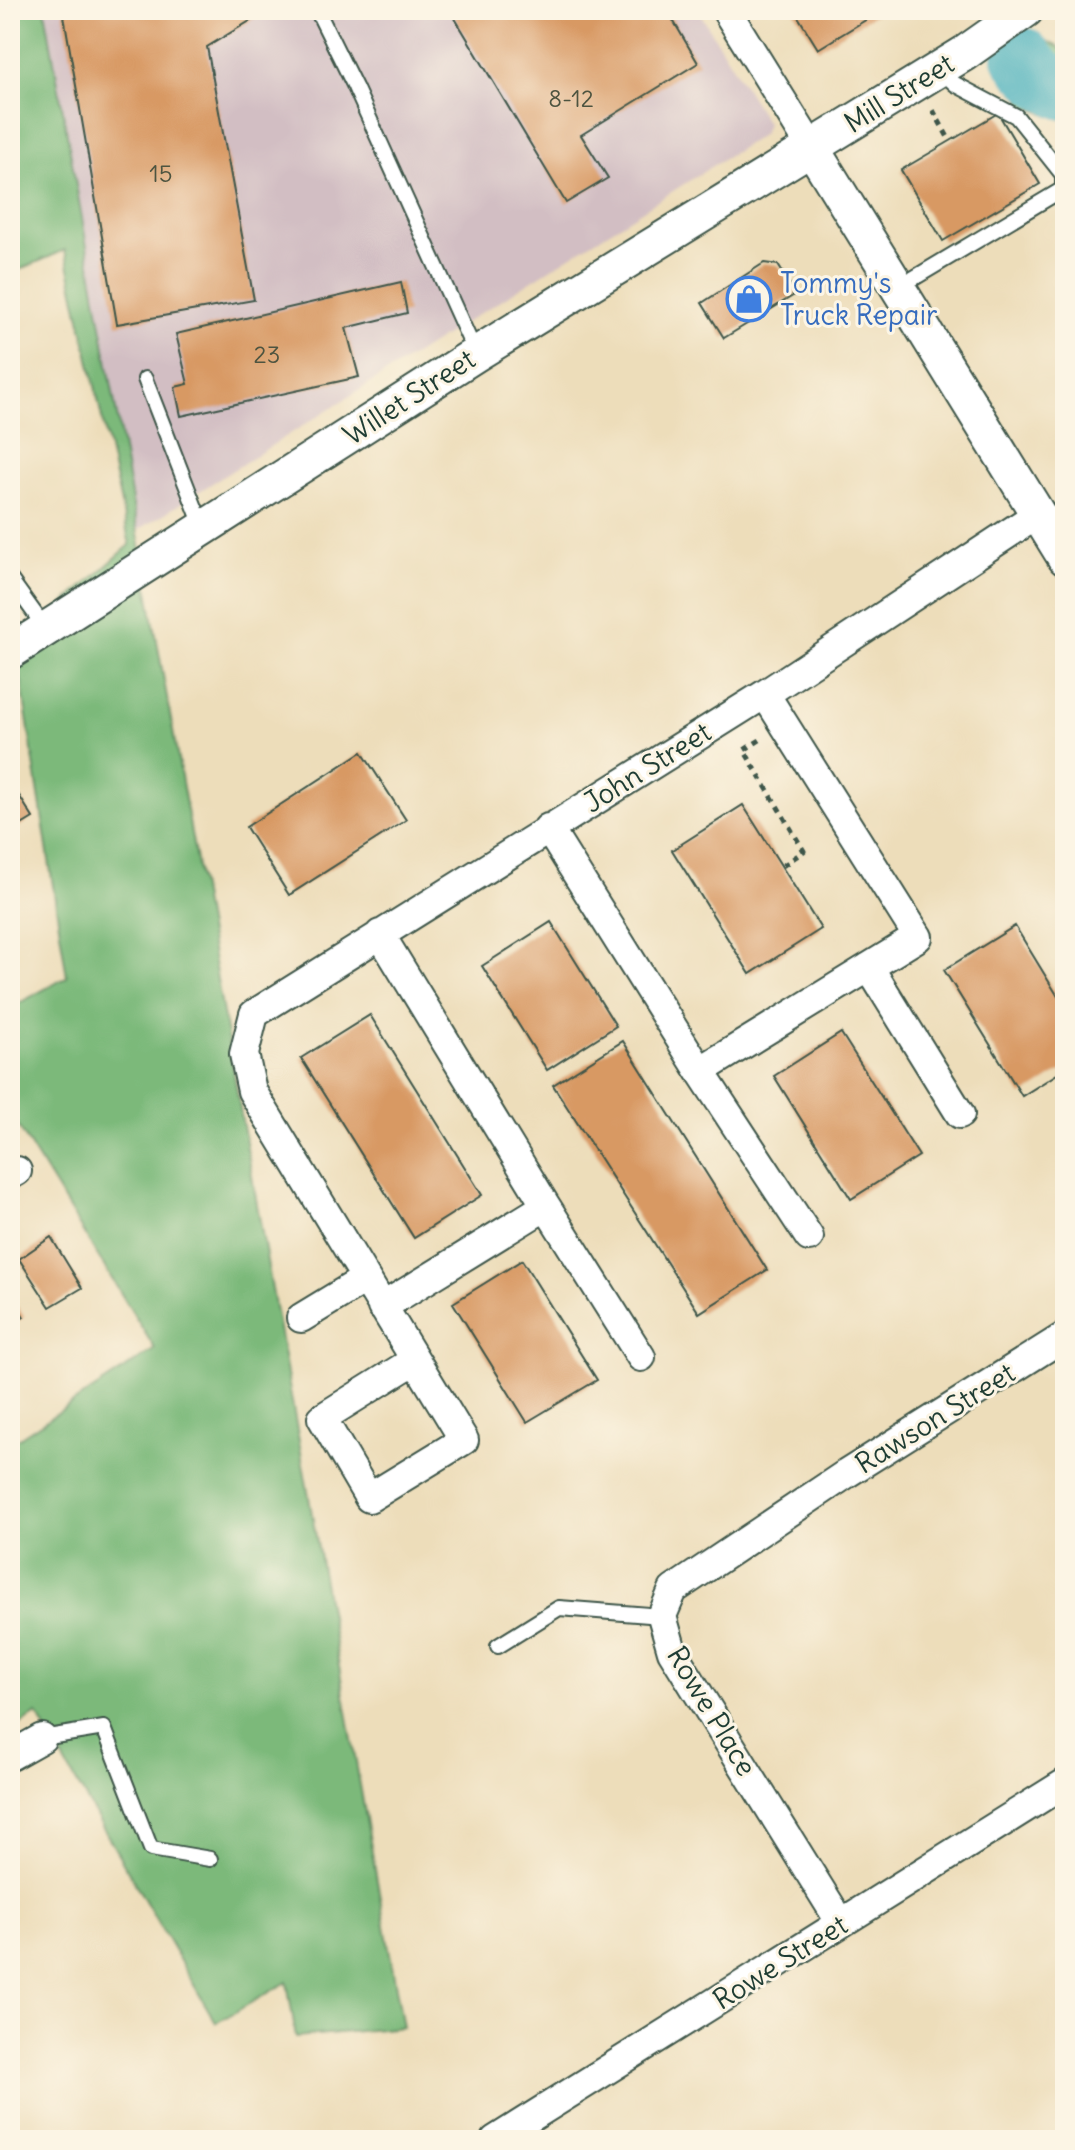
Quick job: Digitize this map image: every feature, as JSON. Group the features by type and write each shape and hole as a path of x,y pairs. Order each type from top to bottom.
{"street":[{"path":"726,10 1065,558"},
{"name":"Mill Street","path":"811,147 1026,10"},
{"name":"Willet Street","path":"10,652 476,354 811,147"},
{"name":"John Street","path":"365,1279 252,1091 244,1054 254,1014 765,694 1038,514"},
{"path":"700,1071 918,937 765,694"},
{"path":"548,828 700,1071 809,1237"},
{"path":"380,934 641,1357"},
{"path":"869,967 960,1114"},
{"path":"382,1307 546,1206"},
{"path":"301,1318 365,1279 382,1307 415,1360 464,1440 369,1498 322,1418 415,1360"},
{"name":"Rawson Street","path":"846,1474 1065,1336"},
{"name":"Rowe Place","path":"841,1923 672,1651 662,1616 673,1590 846,1474"},
{"path":"10,1756 42,1738"},
{"name":"Rowe Street","path":"495,2140 1065,1783"}],"lane":[{"path":"317,10 476,354"},
{"path":"899,288 1063,189 1064,176 1016,116 955,84 951,60"},
{"path":"145,379 203,529"},
{"path":"10,579 46,629"},
{"path":"498,1646 559,1608 662,1616"},
{"path":"42,1738 104,1728 151,1849 210,1859"}],"path":[{"path":"930,106 950,141"},
{"path":"765,736 744,750 804,851 781,867"}],"shaded area":[{"path":"45,10 698,10 767,123 763,134 137,531"}],"green space":[{"path":"10,10 45,10 403,2027 296,2037 287,1982 216,2023 37,1714 10,1731 10,1444 155,1349 10,1113 10,1008 67,977 16,646 130,545 65,250 10,274"},
{"path":"1046,41 1065,50 1065,120 1023,106 1007,70"}],"building":[{"path":"63,10 268,10 207,47 254,300 117,324"},
{"path":"450,10 667,10 698,63 581,135 608,178 566,203"},
{"path":"794,10 882,10 818,49"},
{"path":"998,113 1040,184 943,241 901,170"},
{"name":"Tommy's Truck Repair","path":"764,263 778,265 796,294 724,338 702,303"},
{"path":"401,282 407,313 346,328 359,377 181,416 175,387 188,384 176,334"},
{"path":"362,752 406,820 289,895 246,827"},
{"path":"10,781 33,818 10,832"},
{"path":"743,805 821,929 750,974 672,850"},
{"path":"551,922 616,1026 547,1070 482,966"},
{"path":"1015,926 1065,1008 1065,1069 1022,1096 944,970"},
{"path":"370,1015 482,1195 414,1238 301,1058"},
{"path":"841,1033 919,1156 851,1199 774,1076"},
{"path":"623,1041 767,1270 699,1313 553,1085"},
{"path":"51,1237 82,1288 50,1307 19,1259"},
{"path":"522,1260 597,1380 527,1422 453,1303"},
{"path":"10,1295 24,1317 10,1326"}],"waterway":[{"path":"1022,57 1041,77 1065,90"}],"place":[{"name":"Tommy's Truck Repair","path":"749,299"}]}
